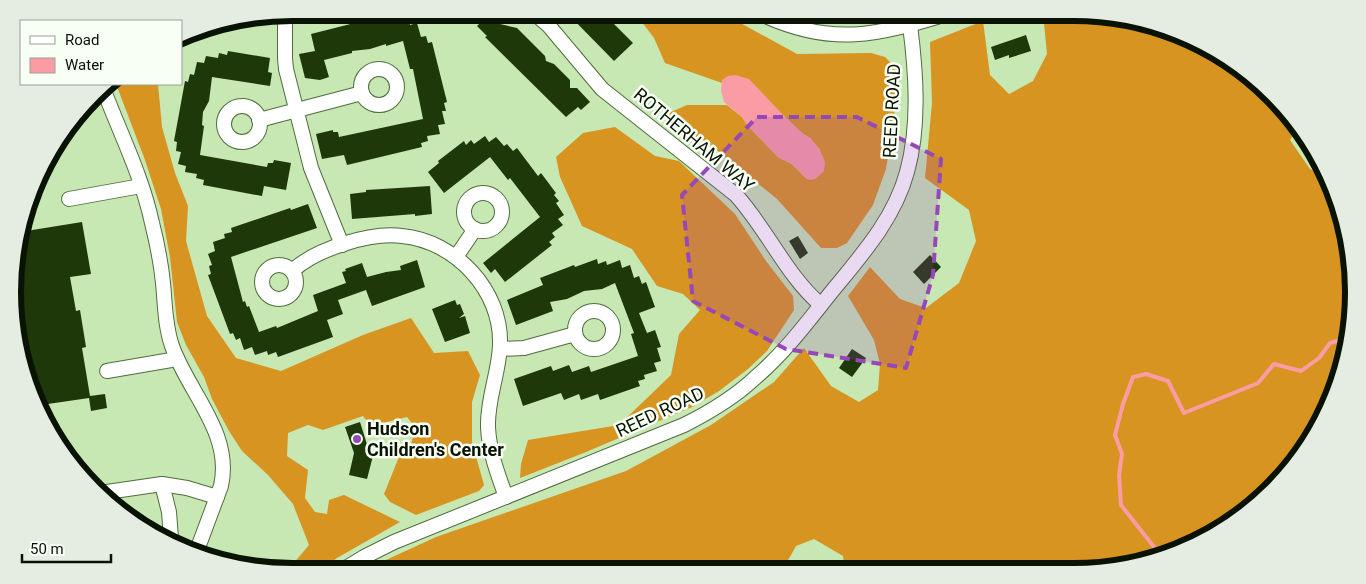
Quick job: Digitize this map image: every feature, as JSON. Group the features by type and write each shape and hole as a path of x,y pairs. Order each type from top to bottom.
{"street":[{"path":"285,21 285,58 310,168 342,245"},
{"name":"ROTHERHAM WAY","path":"544,21 607,93 736,195 806,291 821,305"},
{"path":"780,21 795,28 826,34 859,35 876,33 922,21"},
{"name":"REED ROAD","path":"353,563 394,542 667,432 712,409 760,374 795,338 881,228 896,202 911,155 914,121 915,72 910,25"},
{"path":"259,120 362,93"},
{"path":"105,97 141,186 157,244 168,330 177,359 214,429 222,450 223,474 217,497 199,546"},
{"path":"69,199 141,186"},
{"path":"456,257 475,229"},
{"path":"292,271 309,258 342,245 368,237 398,235 429,242 456,257 477,279 489,298 498,325 500,349 491,395 488,428 496,469 506,497"},
{"path":"500,349 524,348 576,334"},
{"path":"107,371 177,359"},
{"path":"109,492 162,484 186,488 217,497"},
{"path":"162,484 169,512 170,534"}],"highlighted area":[{"path":"757,117 857,117 941,159 933,275 906,368 786,349 693,301 682,195"}],"shaded area":[{"path":"641,21 737,21 797,54 871,53 885,57 896,68 894,122 886,169 873,205 847,243 837,248 821,248 777,199 707,142 681,130 662,116 687,105 727,105 742,117 748,126 778,157 792,164 807,179 820,150 810,138 786,118 722,80 722,83 665,63 654,38"},
{"path":"983,21 990,75 1009,94 1033,81 1047,54 1044,21 1092,22 1127,26 1144,30 1194,49 1239,77 1278,113 1294,134 1290,140 1310,169 1317,172 1324,188 1340,239 1344,274 1344,310 1336,362 1317,412 1289,457 1253,496 1239,507 1194,535 1178,542 1127,558 1092,562 844,563 843,556 814,539 796,546 787,563 379,563 436,537 626,471 711,425 774,382 804,348 831,386 859,402 878,390 880,364 874,340 848,296 870,267 900,299 926,308 959,283 976,241 969,210 925,178 932,103 930,42"},
{"path":"117,85 158,85 162,127 175,173 188,206 186,241 207,316 236,358 281,371 363,335 411,318 434,353 468,351 480,375 472,402 472,442 484,485 479,491 416,515 390,502 384,494 401,452 411,445 415,427 407,417 371,426 363,416 323,430 308,425 288,433 287,456 308,470 305,498 315,512 327,514 329,500 344,495 400,522 330,563 294,563 309,545 293,504 268,475 242,451 229,431 212,399 204,377 186,345 177,322 170,257 161,209"},
{"path":"615,127 655,156 679,161 735,214 766,261 793,296 794,310 767,351 748,369 719,391 692,407 520,478 521,464 528,440 619,425 671,375 679,334 700,310 683,294 657,286 632,249 582,226 560,177 556,157 583,133"}],"water":[{"path":"735,75 749,79 820,150 825,162 824,171 815,179 807,179 792,164 778,157 748,126 742,117 724,102 721,91 722,80 728,76"}],"building":[{"path":"362,21 409,21 410,25 417,23 421,37 426,36 428,43 432,42 447,102 444,103 446,111 442,111 445,124 438,125 440,134 427,136 428,141 421,143 422,147 347,165 344,155 322,159 316,134 333,130 333,132 338,132 339,137 423,119 413,69 410,69 403,41 386,46 386,44 370,49 352,51 352,53 324,60 329,77 320,80 305,78 299,54 315,51 311,34"},
{"path":"482,21 503,21 500,24 517,28 545,56 546,61 554,64 570,80 570,88 577,88 590,102 581,110 578,107 566,117 485,37 487,36 477,26"},
{"path":"575,21 611,21 633,43 614,61"},
{"path":"1026,35 1031,51 995,60 991,47"},
{"path":"228,51 270,58 268,72 272,73 270,86 212,77 209,101 203,112 202,125 204,126 200,155 267,167 268,163 273,163 274,160 291,163 286,190 264,186 262,196 203,185 204,180 196,178 197,174 185,172 186,166 178,164 181,152 176,151 177,142 174,141 185,81 188,82 190,74 194,75 197,62 204,63 206,56 218,58 219,53 227,55"},
{"path":"485,136 489,142 496,137 504,146 507,144 513,151 517,148 538,176 541,173 556,193 554,195 559,201 556,203 564,215 558,219 563,225 552,233 555,237 549,242 552,245 505,282 495,269 491,273 483,263 540,217 510,178 508,180 490,157 444,193 428,172 439,163 438,161 464,141 466,145 471,140 474,144"},
{"path":"430,186 432,214 352,219 350,194 366,192 366,190"},
{"path":"308,204 317,228 231,257 243,302 245,301 247,307 249,306 259,332 276,326 277,328 318,311 313,295 346,283 342,272 346,271 345,269 362,263 367,277 401,270 400,266 417,260 425,287 372,306 366,290 338,300 343,314 327,320 333,337 278,357 276,352 268,355 267,351 255,355 252,347 244,350 240,338 236,340 233,333 230,334 208,275 211,274 209,266 212,265 208,254 215,251 213,242 225,238 224,234 232,232 231,228 290,208 291,210"},
{"path":"82,222 91,274 70,277 76,311 80,310 86,347 82,348 90,396 105,394 107,408 91,411 89,398 46,404 30,362 22,310 22,274 28,231"},
{"path":"798,236 808,253 800,259 789,241"},
{"path":"930,255 941,267 924,284 913,272"},
{"path":"597,259 598,264 606,261 607,265 620,260 622,268 630,265 634,278 639,276 642,284 646,282 655,307 639,313 647,333 655,330 661,347 657,348 661,361 654,363 657,371 644,375 645,379 638,381 640,386 600,400 598,394 581,400 579,394 564,400 561,393 523,406 514,379 551,366 553,371 569,365 572,372 589,366 591,372 638,356 631,334 634,333 615,283 602,289 584,291 567,299 550,302 553,311 516,325 507,300 543,285 540,278 574,265 575,267"},
{"path":"455,300 457,305 460,304 464,314 459,318 465,316 470,333 445,342 432,309"},
{"path":"852,349 866,358 852,377 839,368"},
{"name":"Hudson Children's Center","path":"360,422 369,451 374,452 367,479 349,475 354,453 345,427"}],"waterway":[{"path":"1155,550 1121,505 1119,475 1122,454 1115,435 1123,404 1133,377 1146,374 1168,381 1184,413 1258,383 1274,364 1301,371 1319,358 1330,343 1341,340"}],"place":[{"name":"Hudson Children's Center","path":"357,439"}]}
